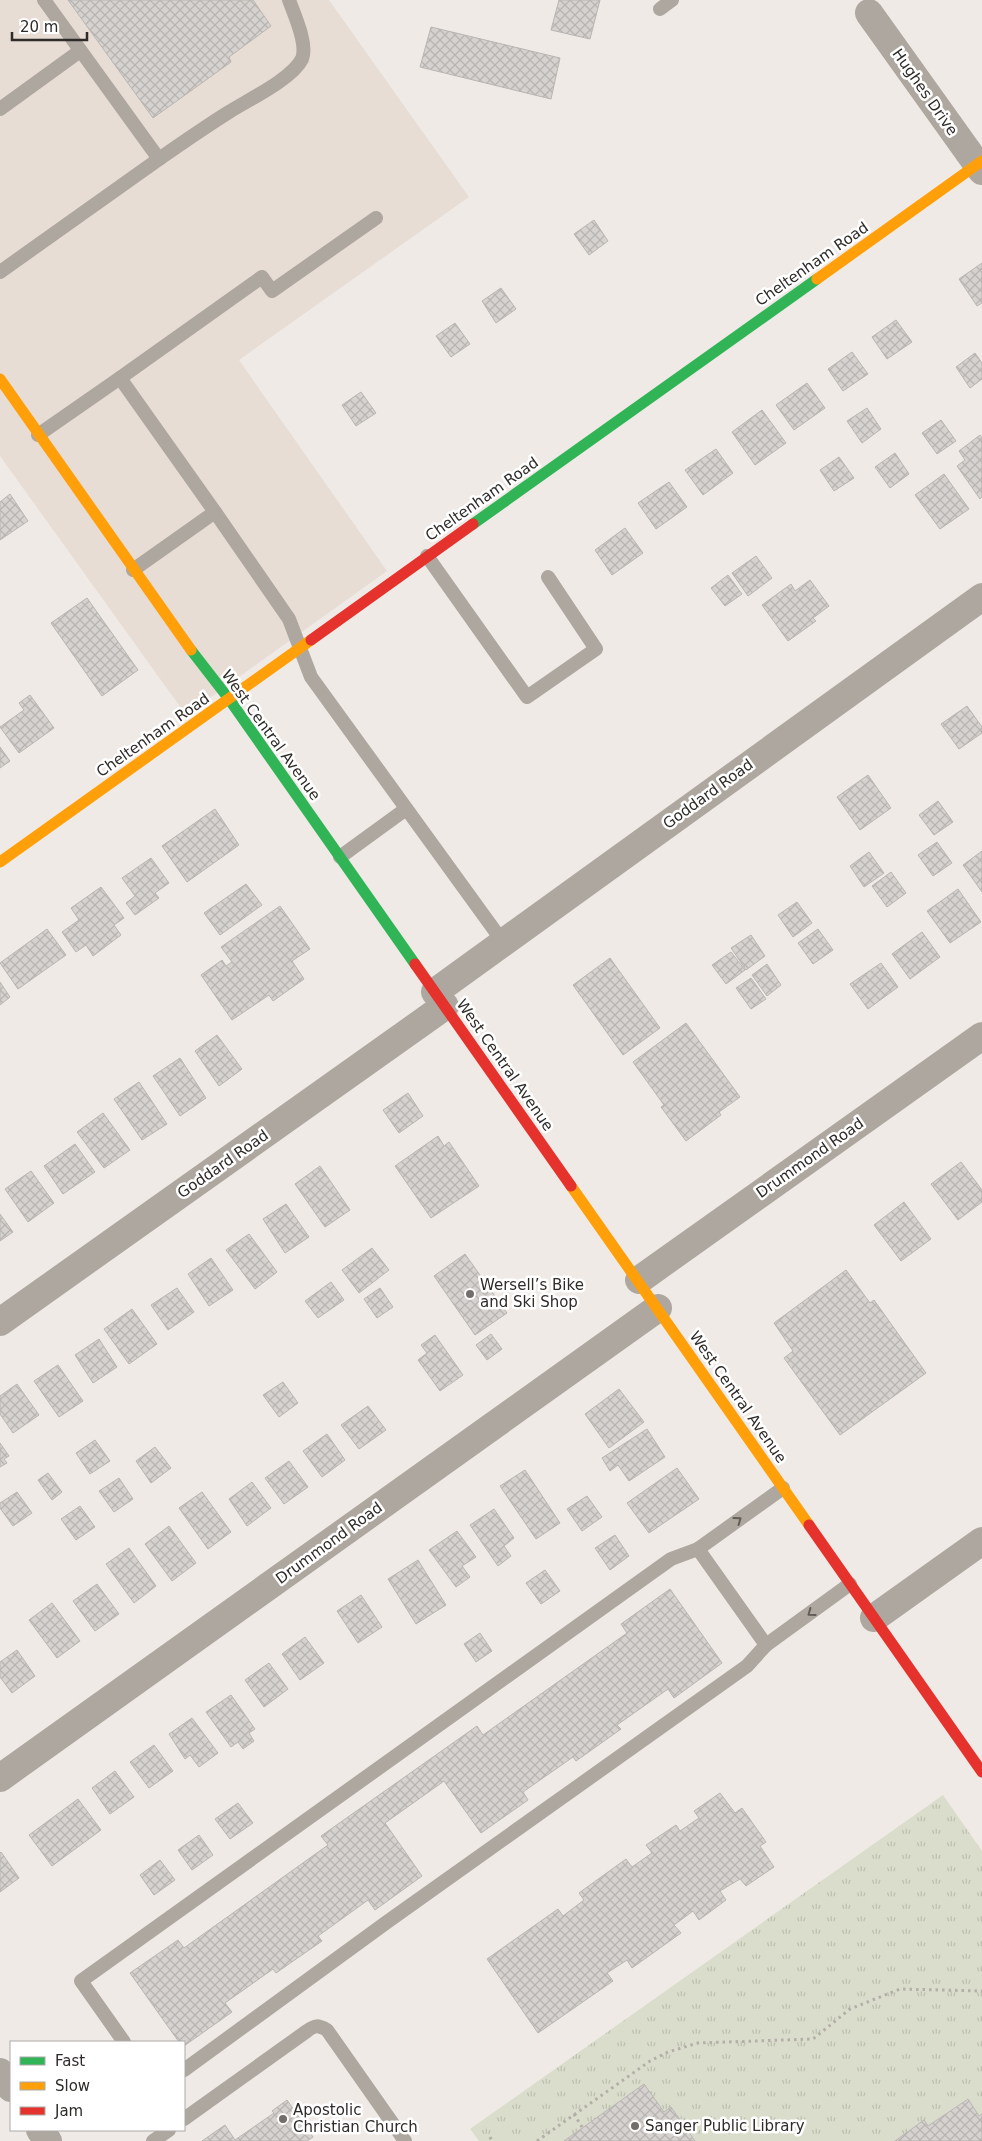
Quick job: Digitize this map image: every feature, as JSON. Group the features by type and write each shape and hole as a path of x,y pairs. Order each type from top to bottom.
{"main road":[{"name":"Cheltenham Road","path":"0,862 427,556 980,165"},
{"name":"West Central Avenue","path":"4,394 38,435 206,672 230,699 982,1772"}],"street":[{"name":"Hughes Drive","path":"869,13 980,165"},
{"name":"Goddard Road","path":"0,1322 440,999 503,942 982,597"},
{"name":"Drummond Road","path":"639,1280 982,1036"},
{"name":"Drummond Road","path":"0,1778 658,1308"},
{"path":"874,1618 982,1541"},
{"path":"0,2072 10,2087"}],"lane":[{"path":"44,0 159,159"},
{"path":"0,272 159,159 229,112 280,81 293,69 302,58 303,45 299,27 289,0"},
{"path":"660,9 672,0"},
{"path":"0,109 80,51"},
{"path":"38,435 262,277 272,291 376,218"},
{"path":"120,378 289,619 311,677 503,942"},
{"path":"133,570 215,512"},
{"path":"427,556 527,697 596,648 548,577"},
{"path":"340,857 406,809"},
{"path":"123,2041 81,1981 671,1559 698,1549 782,1488"},
{"path":"698,1549 766,1645"},
{"path":"185,2069 395,1916 747,1666 766,1645 850,1584"},
{"path":"185,2118 306,2031 314,2026 320,2026 327,2030 405,2141"},
{"path":"153,2141 168,2131"}],"path":[{"path":"539,2140 650,2061 668,2052 698,2043 813,2039 850,2009 900,1988 982,1991"},
{"path":"574,2114 582,2126"}],"shaded area":[{"path":"0,0 329,0 469,197 239,360 387,571 186,715 0,456"}],"green space":[{"path":"943,1795 982,1851 982,2114 979,2116 967,2099 928,2126 924,2120 895,2141 695,2141 671,2107 664,2112 644,2084 564,2141 479,2141 470,2129"}],"building":[{"path":"68,0 253,0 271,26 229,57 231,62 153,118"},
{"path":"559,0 600,0 590,39 551,30"},
{"path":"431,27 560,58 551,99 420,67"},
{"path":"594,220 608,241 589,255 574,234"},
{"path":"982,263 982,303 977,306 959,279"},
{"path":"501,288 516,309 496,323 482,301"},
{"path":"896,320 912,342 887,359 872,337"},
{"path":"455,323 470,344 451,357 436,336"},
{"path":"852,352 868,374 843,391 828,369"},
{"path":"975,353 982,363 982,379 970,388 956,367"},
{"path":"807,383 825,408 794,430 776,405"},
{"path":"361,392 376,413 356,426 342,405"},
{"path":"867,408 881,429 862,443 847,421"},
{"path":"762,410 786,443 755,465 732,432"},
{"path":"941,420 956,441 937,454 922,433"},
{"path":"980,435 982,438 982,497 980,499 957,466 965,460 959,451"},
{"path":"716,449 733,473 703,495 685,470"},
{"path":"895,453 909,474 890,488 875,467"},
{"path":"839,457 854,478 834,491 820,470"},
{"path":"944,474 969,509 940,529 915,495"},
{"path":"669,482 687,507 656,529 638,503"},
{"path":"10,494 28,521 0,540 0,502"},
{"path":"625,528 643,553 612,575 595,550"},
{"path":"756,556 772,578 748,596 732,573"},
{"path":"728,575 742,594 725,606 711,588"},
{"path":"810,580 829,606 813,618 816,621 788,641 762,605 791,584 795,591"},
{"path":"87,598 138,670 102,696 51,623"},
{"path":"30,695 54,728 19,753 0,727 24,710 19,703"},
{"path":"967,706 982,727 982,733 959,749 941,724"},
{"path":"0,747 10,761 0,768"},
{"path":"868,775 891,808 860,830 837,797"},
{"path":"938,801 953,822 934,835 919,815"},
{"path":"215,809 239,845 187,882 162,846"},
{"path":"937,842 952,863 933,876 918,855"},
{"path":"982,851 982,892 963,865"},
{"path":"869,852 884,873 864,887 850,866"},
{"path":"151,858 169,883 155,893 159,898 135,915 126,903 135,896 122,878"},
{"path":"891,872 906,893 887,907 872,886"},
{"path":"246,884 262,905 220,935 204,913"},
{"path":"101,887 124,918 114,925 121,935 93,956 86,945 76,952 62,932 79,920 71,908"},
{"path":"958,889 981,922 950,943 927,911"},
{"path":"797,902 812,923 793,937 778,915"},
{"path":"280,906 310,949 292,961 304,979 273,1001 269,995 232,1020 201,975 222,960 226,966 232,962 221,947"},
{"path":"47,929 66,955 18,989 0,963"},
{"path":"818,929 833,950 813,964 798,943"},
{"path":"922,932 940,957 910,979 892,954"},
{"path":"751,935 765,956 746,970 731,948"},
{"path":"731,952 745,970 726,984 712,965"},
{"path":"610,958 660,1028 623,1055 573,985"},
{"path":"881,963 898,987 868,1009 850,984"},
{"path":"767,964 781,985 767,996 752,975"},
{"path":"751,978 766,999 751,1009 736,988"},
{"path":"0,982 10,997 0,1005"},
{"path":"686,1023 740,1097 719,1112 721,1115 686,1141 661,1107 664,1105 633,1062"},
{"path":"217,1035 242,1069 219,1086 195,1051"},
{"path":"180,1058 206,1098 180,1116 153,1076"},
{"path":"139,1082 167,1124 142,1140 114,1099"},
{"path":"408,1093 423,1116 399,1133 383,1110"},
{"path":"103,1113 130,1150 104,1168 77,1132"},
{"path":"438,1136 444,1146 449,1142 479,1186 431,1218 395,1166"},
{"path":"75,1144 95,1172 63,1194 44,1166"},
{"path":"961,1162 982,1190 982,1202 958,1220 931,1184"},
{"path":"320,1166 350,1210 325,1227 295,1184"},
{"path":"31,1171 54,1203 28,1222 5,1189"},
{"path":"904,1202 931,1239 901,1261 874,1225"},
{"path":"286,1204 309,1237 285,1253 263,1219"},
{"path":"0,1214 13,1232 0,1241"},
{"path":"249,1234 277,1272 255,1289 226,1250"},
{"path":"372,1248 389,1270 359,1293 342,1270"},
{"name":"Wersell’s Bike and Ski Shop","path":"465,1254 507,1313 475,1335 434,1276"},
{"path":"211,1258 233,1290 209,1306 188,1274"},
{"path":"846,1270 870,1303 874,1300 926,1373 840,1435 784,1358 793,1351 774,1323"},
{"path":"331,1282 344,1300 318,1318 305,1301"},
{"path":"177,1288 194,1312 168,1330 151,1305"},
{"path":"380,1288 393,1307 377,1318 364,1299"},
{"path":"132,1309 157,1344 129,1364 104,1329"},
{"path":"491,1334 502,1349 487,1360 476,1345"},
{"path":"435,1335 463,1375 440,1391 418,1360 427,1353 421,1345"},
{"path":"99,1339 117,1367 93,1383 75,1355"},
{"path":"58,1365 83,1401 59,1417 34,1381"},
{"path":"283,1382 298,1403 279,1417 263,1395"},
{"path":"17,1384 39,1415 13,1433 0,1414 0,1396"},
{"path":"619,1389 644,1422 609,1448 585,1414"},
{"path":"368,1406 386,1430 359,1449 341,1425"},
{"path":"647,1429 665,1457 629,1481 618,1465 610,1471 602,1458"},
{"path":"327,1434 345,1460 322,1477 303,1451"},
{"path":"95,1440 110,1461 90,1474 76,1453"},
{"path":"0,1443 9,1456 4,1459 7,1463 0,1467"},
{"path":"155,1447 171,1468 151,1483 136,1461"},
{"path":"289,1461 308,1487 284,1504 265,1478"},
{"path":"677,1468 699,1499 649,1533 627,1503"},
{"path":"525,1470 560,1523 536,1539 500,1486"},
{"path":"48,1473 62,1492 52,1500 38,1480"},
{"path":"119,1478 133,1499 114,1512 99,1491"},
{"path":"252,1482 271,1508 247,1526 229,1499"},
{"path":"17,1492 32,1513 13,1526 0,1508 0,1503"},
{"path":"202,1492 231,1532 208,1549 179,1508"},
{"path":"587,1496 602,1517 582,1531 567,1509"},
{"path":"80,1506 95,1527 76,1540 61,1519"},
{"path":"494,1509 514,1538 504,1546 511,1556 498,1566 470,1525"},
{"path":"169,1526 196,1563 172,1581 145,1544"},
{"path":"457,1531 476,1557 462,1566 470,1577 456,1587 429,1550"},
{"path":"615,1535 629,1556 610,1570 595,1548"},
{"path":"129,1548 156,1586 134,1603 106,1564"},
{"path":"418,1560 446,1605 416,1624 388,1579"},
{"path":"545,1570 560,1591 541,1604 526,1583"},
{"path":"97,1584 119,1614 95,1631 73,1601"},
{"path":"670,1589 722,1663 674,1698 668,1689 617,1725 621,1729 576,1761 573,1757 523,1792 528,1800 481,1833 444,1781 385,1823 422,1876 375,1910 368,1900 318,1936 322,1941 276,1973 273,1969 225,2003 232,2012 185,2045 185,2041 178,2041 130,1973 178,1940 184,1948 328,1845 321,1836 477,1726 483,1735 627,1633 621,1624"},
{"path":"361,1595 382,1627 358,1643 337,1611"},
{"path":"52,1603 80,1641 57,1658 29,1620"},
{"path":"480,1633 492,1651 476,1662 464,1644"},
{"path":"305,1637 324,1663 300,1680 282,1654"},
{"path":"17,1650 35,1676 12,1693 0,1677 0,1662"},
{"path":"269,1663 288,1689 264,1707 245,1680"},
{"path":"231,1695 255,1729 249,1733 254,1741 243,1749 238,1742 231,1747 206,1712"},
{"path":"192,1718 218,1753 199,1767 190,1755 185,1759 169,1734"},
{"path":"154,1745 173,1771 149,1788 130,1762"},
{"path":"115,1771 134,1797 110,1814 92,1788"},
{"path":"720,1793 735,1813 742,1808 766,1842 760,1846 774,1867 746,1886 740,1879 720,1891 726,1900 699,1920 693,1911 674,1925 681,1933 632,1968 627,1960 607,1973 613,1981 538,2033 487,1959 558,1909 563,1916 584,1900 579,1893 626,1859 632,1867 652,1853 646,1845 676,1825 680,1831 699,1818 694,1811"},
{"path":"78,1799 101,1830 52,1866 29,1835"},
{"path":"238,1803 253,1823 230,1839 215,1819"},
{"path":"199,1835 213,1855 192,1870 178,1850"},
{"path":"0,1853 19,1878 0,1892"},
{"path":"160,1860 175,1880 154,1895 140,1875"},
{"name":"Sanger Public Library","path":"644,2084 664,2112 671,2107 695,2141 564,2141"},
{"path":"968,2099 979,2116 982,2114 982,2141 895,2141 924,2120 928,2126"},
{"name":"Apostolic Christian Church","path":"287,2100 313,2137 307,2141 202,2141 225,2125 235,2140 274,2113 272,2111"}],"traffic: fast":[{"path":"473,524 817,279"},
{"path":"191,650 229,699 415,964"}],"traffic: slow":[{"path":"817,279 982,161"},
{"path":"0,379 191,650"},
{"path":"0,862 311,640"},
{"path":"571,1186 809,1525"}],"traffic: jam":[{"path":"311,640 473,524"},
{"path":"415,964 571,1186"},
{"path":"809,1525 982,1772"}],"place":[{"name":"Wersell’s Bike and Ski Shop","path":"470,1294"},
{"name":"Apostolic Christian Church","path":"283,2119"},
{"name":"Sanger Public Library","path":"635,2126"}]}
